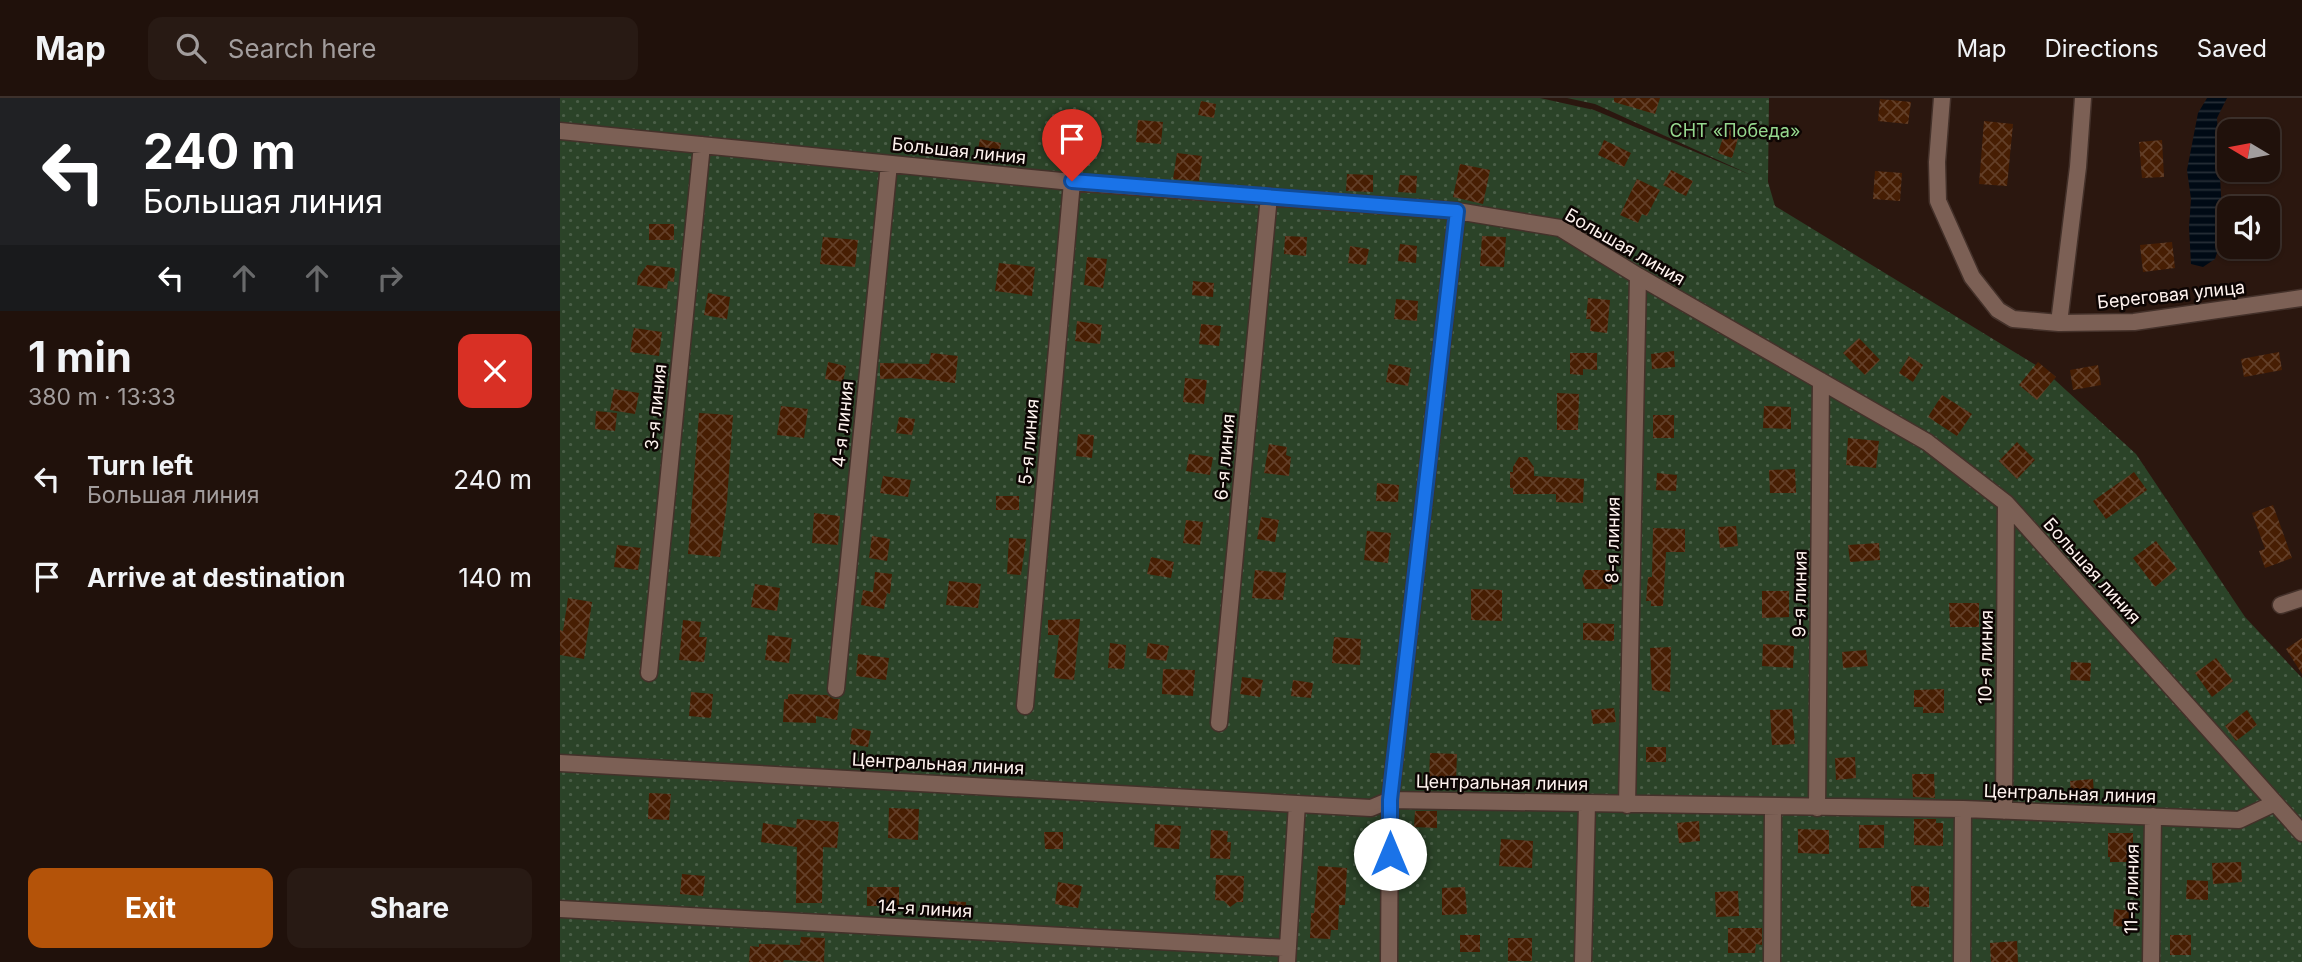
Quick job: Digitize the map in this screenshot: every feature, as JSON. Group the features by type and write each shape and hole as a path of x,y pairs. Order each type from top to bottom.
{"street":[{"name":"Береговая улица","path":"1942,98 1937,162 1938,201 1972,276 1998,310 2013,319 2059,323 2134,322 2302,298"},
{"path":"2059,323 2078,167 2083,98"},
{"name":"Большая линия","path":"560,131 1072,181 1457,211 1560,228 1638,276 1927,442 2006,503 2302,833"},
{"name":"3-я линия","path":"649,673 702,145"},
{"name":"4-я линия","path":"836,689 889,164"},
{"name":"5-я линия","path":"1025,706 1072,181"},
{"name":"6-я линия","path":"1219,723 1269,196"},
{"path":"1390,962 1390,800 1457,211"},
{"name":"8-я линия","path":"1627,805 1638,276"},
{"name":"9-я линия","path":"1817,808 1821,381"},
{"name":"10-я линия","path":"2004,811 2006,503"},
{"path":"2281,605 2302,598"},
{"name":"Центральная линия","path":"560,763 1371,808 1390,800 1963,809 2239,820 2275,803"},
{"path":"1288,955 1297,804"},
{"path":"1583,962 1587,804"},
{"path":"1772,962 1773,808"},
{"path":"1962,962 1963,809"},
{"name":"11-я линия","path":"2151,962 2152,816"},
{"name":"14-я линия","path":"560,909 1288,955"}],"green space":[{"name":"СНТ «Победа»","path":"560,98 1540,98 1594,110 1751,175 1595,104 1567,98 1769,98 1768,182 1775,206 2044,370 2136,454 2245,617 2302,678 2302,962 560,962"}],"shaded area":[{"path":"2207,98 2227,98 2217,118 2217,182 2220,182 2221,196 2217,196 2217,253 2215,259 2203,267 2191,264 2191,199 2187,170 2198,113"}],"building":[{"path":"1614,98 1660,98 1655,114 1614,102"},
{"path":"1880,99 1911,102 1908,124 1878,121"},
{"path":"1201,101 1216,104 1214,118 1198,115"},
{"path":"1138,120 1163,122 1161,144 1136,142"},
{"path":"1984,121 2013,124 2007,186 1979,184"},
{"path":"1726,128 1740,132 1732,158 1718,153"},
{"path":"1071,134 1094,138 1091,157 1068,154"},
{"path":"980,139 1001,143 998,163 976,160"},
{"path":"1604,140 1631,153 1624,167 1598,155"},
{"path":"2162,140 2164,177 2142,178 2139,142"},
{"path":"1177,153 1202,156 1199,181 1173,179"},
{"path":"1460,164 1490,170 1483,204 1453,197"},
{"path":"1671,170 1693,181 1686,196 1663,185"},
{"path":"1875,171 1902,173 1900,201 1873,199"},
{"path":"1347,174 1373,175 1373,192 1346,191"},
{"path":"1400,175 1417,176 1416,193 1398,192"},
{"path":"1637,179 1660,190 1647,216 1642,214 1638,223 1620,215"},
{"path":"649,224 674,224 674,240 649,240"},
{"path":"1285,236 1307,237 1306,256 1284,254"},
{"path":"1482,236 1506,237 1504,267 1480,266"},
{"path":"823,237 858,240 855,267 820,264"},
{"path":"2172,242 2175,268 2143,272 2140,245"},
{"path":"1400,244 1417,246 1416,263 1398,261"},
{"path":"1350,246 1369,249 1366,265 1348,263"},
{"path":"1087,257 1107,259 1103,288 1084,285"},
{"path":"999,263 1035,267 1032,296 995,291"},
{"path":"647,265 675,268 674,282 668,281 667,289 637,285 638,277"},
{"path":"1193,281 1214,283 1213,297 1192,295"},
{"path":"708,293 730,297 727,319 704,315"},
{"path":"1588,298 1610,300 1607,333 1590,331 1591,319 1586,319"},
{"path":"1396,299 1418,301 1417,321 1394,319"},
{"path":"1077,321 1102,325 1100,344 1075,341"},
{"path":"1201,324 1221,326 1219,346 1199,344"},
{"path":"634,328 662,332 659,356 630,352"},
{"path":"1859,338 1880,360 1865,375 1843,353"},
{"path":"1674,351 1675,367 1652,369 1651,354"},
{"path":"2279,352 2282,370 2244,377 2241,359"},
{"path":"931,353 958,356 955,383 911,378 880,379 880,363 929,364"},
{"path":"1570,353 1597,353 1597,370 1583,369 1583,375 1570,374"},
{"path":"1909,356 1923,365 1913,382 1899,373"},
{"path":"828,362 846,366 843,382 825,379"},
{"path":"2038,362 2056,377 2037,400 2019,385"},
{"path":"1389,364 1411,368 1408,386 1386,382"},
{"path":"2098,365 2101,385 2073,390 2070,370"},
{"path":"1185,378 1207,380 1204,404 1183,402"},
{"path":"614,389 639,393 635,414 610,410"},
{"path":"1557,393 1579,394 1578,430 1557,430"},
{"path":"1942,395 1972,414 1957,436 1928,417"},
{"path":"781,406 808,409 804,438 777,435"},
{"path":"1764,406 1791,407 1791,429 1763,428"},
{"path":"596,411 617,413 615,431 595,429"},
{"path":"699,413 733,415 720,557 688,554"},
{"path":"1653,415 1674,415 1674,438 1653,438"},
{"path":"899,417 915,419 912,435 896,433"},
{"path":"1078,434 1094,435 1092,458 1076,456"},
{"path":"1848,438 1879,441 1876,468 1846,465"},
{"path":"2017,442 2035,460 2017,479 1999,461"},
{"path":"1269,444 1287,447 1286,455 1291,457 1289,476 1264,473"},
{"path":"1189,454 1213,457 1210,475 1186,471"},
{"path":"1519,457 1527,457 1534,467 1534,476 1584,479 1583,503 1556,502 1556,494 1513,494 1513,488 1510,488 1510,472 1513,472"},
{"path":"1795,469 1796,493 1770,493 1769,470"},
{"path":"2134,472 2147,490 2106,519 2093,501"},
{"path":"1657,473 1677,475 1676,491 1656,490"},
{"path":"883,476 911,480 908,497 880,493"},
{"path":"1377,483 1399,485 1398,502 1376,501"},
{"path":"996,496 1019,496 1019,510 996,510"},
{"path":"2273,505 2292,558 2265,568 2259,551 2265,549 2252,513"},
{"path":"814,513 840,516 838,545 812,543"},
{"path":"1261,517 1279,520 1275,542 1257,539"},
{"path":"1186,520 1203,522 1200,545 1183,543"},
{"path":"1736,526 1738,546 1720,548 1718,527"},
{"path":"1653,528 1685,529 1685,552 1666,552 1663,606 1651,606 1651,601 1646,601 1648,577 1652,577"},
{"path":"1367,531 1391,533 1388,563 1364,560"},
{"path":"872,536 890,539 887,561 869,558"},
{"path":"1009,538 1026,539 1021,575 1007,574"},
{"path":"2156,541 2177,569 2155,587 2133,558"},
{"path":"1879,543 1880,560 1850,562 1848,545"},
{"path":"617,545 641,548 638,570 614,567"},
{"path":"1151,557 1174,562 1171,578 1147,574"},
{"path":"1255,570 1286,573 1283,600 1252,598"},
{"path":"1585,570 1612,570 1612,576 1616,579 1612,583 1612,589 1585,589 1582,579"},
{"path":"875,572 892,574 890,594 887,593 884,609 861,605 863,590 873,592"},
{"path":"949,581 981,584 978,608 946,605"},
{"path":"755,584 780,588 777,611 751,607"},
{"path":"1471,589 1502,590 1502,621 1471,620"},
{"path":"1762,591 1789,591 1789,617 1762,618"},
{"path":"568,598 592,602 584,659 560,655 560,630 563,631"},
{"path":"1949,603 1979,603 1979,627 1950,627"},
{"path":"1080,619 1074,680 1054,678 1059,635 1048,635 1048,620"},
{"path":"683,620 701,622 699,637 707,637 704,662 679,660"},
{"path":"1583,623 1614,624 1614,641 1583,640"},
{"path":"768,635 792,638 789,663 765,660"},
{"path":"1334,637 1361,639 1360,665 1332,663"},
{"path":"2302,638 2302,674 2286,649"},
{"path":"1110,643 1126,645 1124,669 1108,668"},
{"path":"1148,643 1169,646 1166,661 1146,658"},
{"path":"1763,644 1794,646 1793,668 1762,666"},
{"path":"1671,647 1670,692 1652,690 1650,648"},
{"path":"1866,650 1868,666 1843,668 1842,652"},
{"path":"858,654 889,658 886,680 856,676"},
{"path":"2216,658 2233,681 2212,697 2195,673"},
{"path":"2071,662 2091,663 2090,681 2070,680"},
{"path":"1163,669 1195,670 1193,696 1162,694"},
{"path":"1242,677 1263,680 1260,697 1240,694"},
{"path":"1293,680 1313,683 1311,698 1291,696"},
{"path":"1944,689 1944,713 1923,713 1923,707 1914,707 1914,690"},
{"path":"691,692 713,694 711,718 689,716"},
{"path":"788,694 827,695 840,699 837,720 816,716 816,723 783,722 784,699 788,699"},
{"path":"1614,708 1616,722 1593,724 1591,710"},
{"path":"1792,709 1795,744 1772,745 1770,710"},
{"path":"2247,710 2257,725 2236,741 2225,726"},
{"path":"852,728 871,731 868,747 850,744"},
{"path":"1646,747 1666,747 1666,762 1646,762"},
{"path":"1430,753 1457,754 1456,781 1429,780"},
{"path":"1855,757 1856,778 1836,780 1835,758"},
{"path":"1912,774 1934,774 1935,798 1913,797"},
{"path":"2093,779 2094,794 2071,796 2070,781"},
{"path":"649,793 671,794 669,820 648,819"},
{"path":"889,808 919,809 918,840 888,838"},
{"path":"1415,811 1437,811 1437,828 1414,827"},
{"path":"797,819 839,822 837,848 823,847 822,903 796,903 797,847 761,842 763,823 796,828"},
{"path":"1914,819 1936,819 1936,823 1943,823 1943,846 1914,845"},
{"path":"1699,821 1700,841 1679,843 1677,823"},
{"path":"1155,824 1181,826 1179,849 1154,847"},
{"path":"1859,825 1884,825 1884,848 1859,848"},
{"path":"1798,829 1829,830 1829,854 1798,853"},
{"path":"1211,830 1228,831 1227,842 1231,842 1230,859 1210,858"},
{"path":"1044,832 1063,832 1063,849 1045,849"},
{"path":"2108,833 2133,833 2133,862 2110,862"},
{"path":"1501,839 1533,841 1532,868 1499,866"},
{"path":"2241,862 2242,882 2213,884 2212,863"},
{"path":"1318,866 1347,868 1345,905 1339,905 1338,930 1331,930 1330,939 1310,938"},
{"path":"682,874 705,876 703,896 680,894"},
{"path":"1216,875 1244,876 1243,902 1237,902 1230,907 1224,901 1215,900"},
{"path":"2187,880 2208,881 2208,900 2186,899"},
{"path":"1058,882 1082,886 1078,908 1055,904"},
{"path":"1911,886 1929,887 1929,907 1911,906"},
{"path":"867,887 899,887 899,906 867,906"},
{"path":"1465,887 1467,914 1442,915 1442,888"},
{"path":"1738,891 1739,916 1716,917 1715,892"},
{"path":"949,901 966,902 965,919 948,918"},
{"path":"2114,909 2133,911 2131,927 2113,926"},
{"path":"1728,928 1762,928 1762,945 1756,944 1755,953 1728,953"},
{"path":"1460,935 1480,935 1480,952 1460,952"},
{"path":"2170,935 2191,935 2191,955 2170,955"},
{"path":"801,937 825,938 824,962 749,962 750,946 800,945"},
{"path":"1508,938 1532,938 1532,961 1508,961"},
{"path":"2017,941 2018,962 1991,962 1990,943"}],"route":[{"path":"1072,181 1457,211 1390,800 1390,854"}]}
